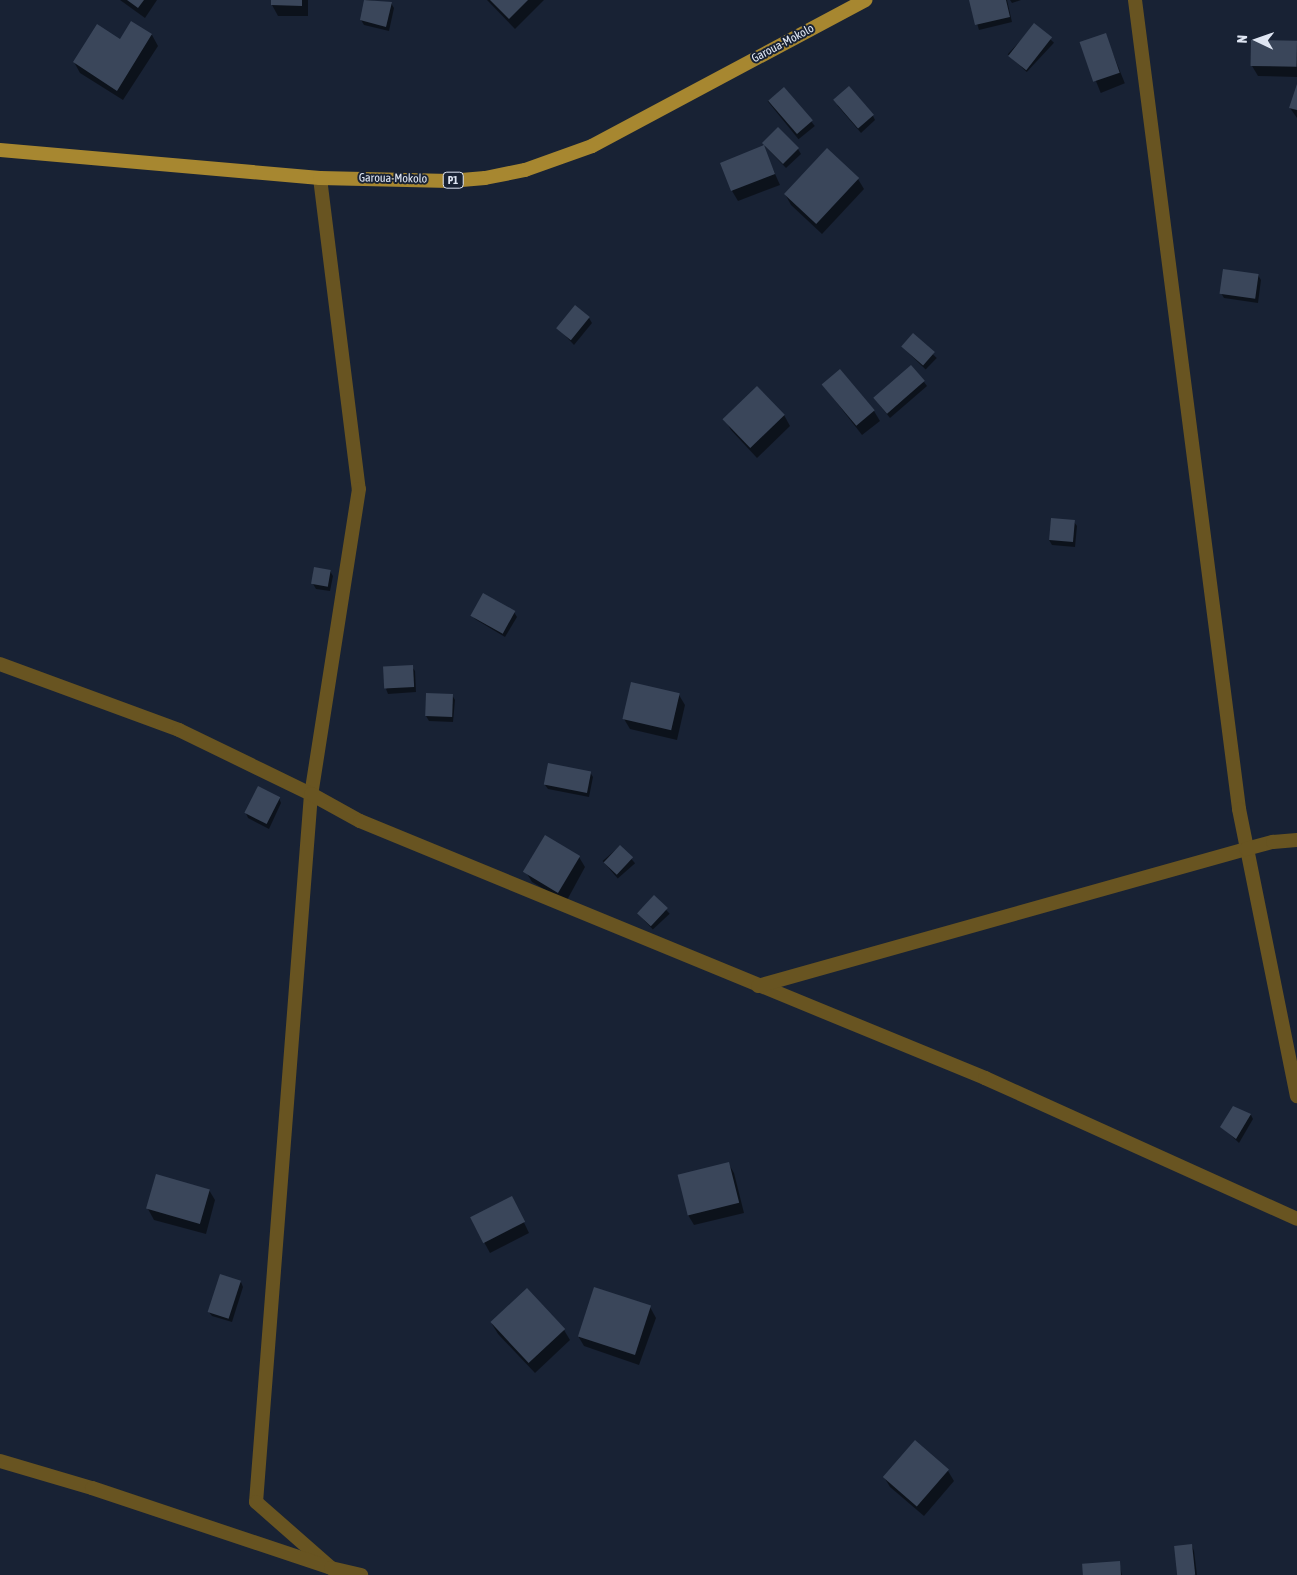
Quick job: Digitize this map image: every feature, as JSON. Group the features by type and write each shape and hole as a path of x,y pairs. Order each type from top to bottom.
{"main road":[{"name":"Garoua-Mokolo","path":"0,150 320,178 450,181 485,178 525,170 592,146 866,0"}],"street":[{"path":"1135,0 1246,849 1297,1096"},
{"path":"320,178 359,489 311,794 256,1502 331,1568"},
{"path":"0,664 179,730 311,794 360,821 985,1078 1297,1220"},
{"path":"758,986 1246,849 1273,842 1297,840"},
{"path":"0,1461 92,1488 331,1568 360,1575"}],"building":[{"path":"127,0 144,0 138,8"},
{"path":"271,0 302,0 302,6 271,5"},
{"path":"364,0 392,2 386,27 360,20"},
{"path":"490,0 528,0 509,19"},
{"path":"969,0 1006,0 1010,17 975,25"},
{"path":"131,21 152,34 117,91 73,62 97,24 120,39"},
{"path":"1034,23 1052,37 1026,70 1008,56"},
{"path":"1106,33 1120,73 1093,82 1080,42"},
{"path":"1251,40 1297,41 1297,67 1251,66"},
{"path":"1297,84 1297,110 1289,108"},
{"path":"849,86 874,115 858,128 833,100"},
{"path":"784,87 813,120 797,134 768,101"},
{"path":"778,127 799,148 783,164 762,143"},
{"path":"764,145 775,174 731,191 720,163"},
{"path":"827,148 859,178 816,224 784,194"},
{"path":"1223,269 1259,274 1255,299 1220,294"},
{"path":"575,305 590,317 571,340 556,328"},
{"path":"913,333 935,352 923,366 901,347"},
{"path":"911,365 925,381 887,414 873,398"},
{"path":"840,369 875,410 856,426 822,384"},
{"path":"757,386 785,415 750,448 722,419"},
{"path":"1051,518 1075,520 1073,542 1049,540"},
{"path":"314,567 331,570 328,587 311,584"},
{"path":"483,593 515,611 503,634 470,616"},
{"path":"413,665 414,687 384,689 383,667"},
{"path":"631,682 680,693 671,730 622,719"},
{"path":"426,693 453,694 452,717 425,716"},
{"path":"548,763 591,771 587,793 544,785"},
{"path":"258,786 280,797 267,824 244,813"},
{"path":"545,835 580,856 558,893 523,872"},
{"path":"620,845 633,857 617,875 604,863"},
{"path":"654,895 668,908 651,926 637,913"},
{"path":"1233,1106 1251,1114 1236,1139 1220,1127"},
{"path":"729,1162 739,1203 688,1216 678,1175"},
{"path":"156,1174 210,1189 200,1224 146,1209"},
{"path":"512,1196 525,1222 483,1243 470,1217"},
{"path":"220,1274 241,1281 229,1319 208,1312"},
{"path":"594,1287 651,1306 635,1355 578,1336"},
{"path":"527,1288 565,1329 529,1363 490,1322"},
{"path":"915,1440 949,1470 917,1507 883,1477"},
{"path":"1192,1544 1195,1575 1177,1575 1174,1546"},
{"path":"1120,1561 1121,1575 1083,1575 1082,1564"}]}
